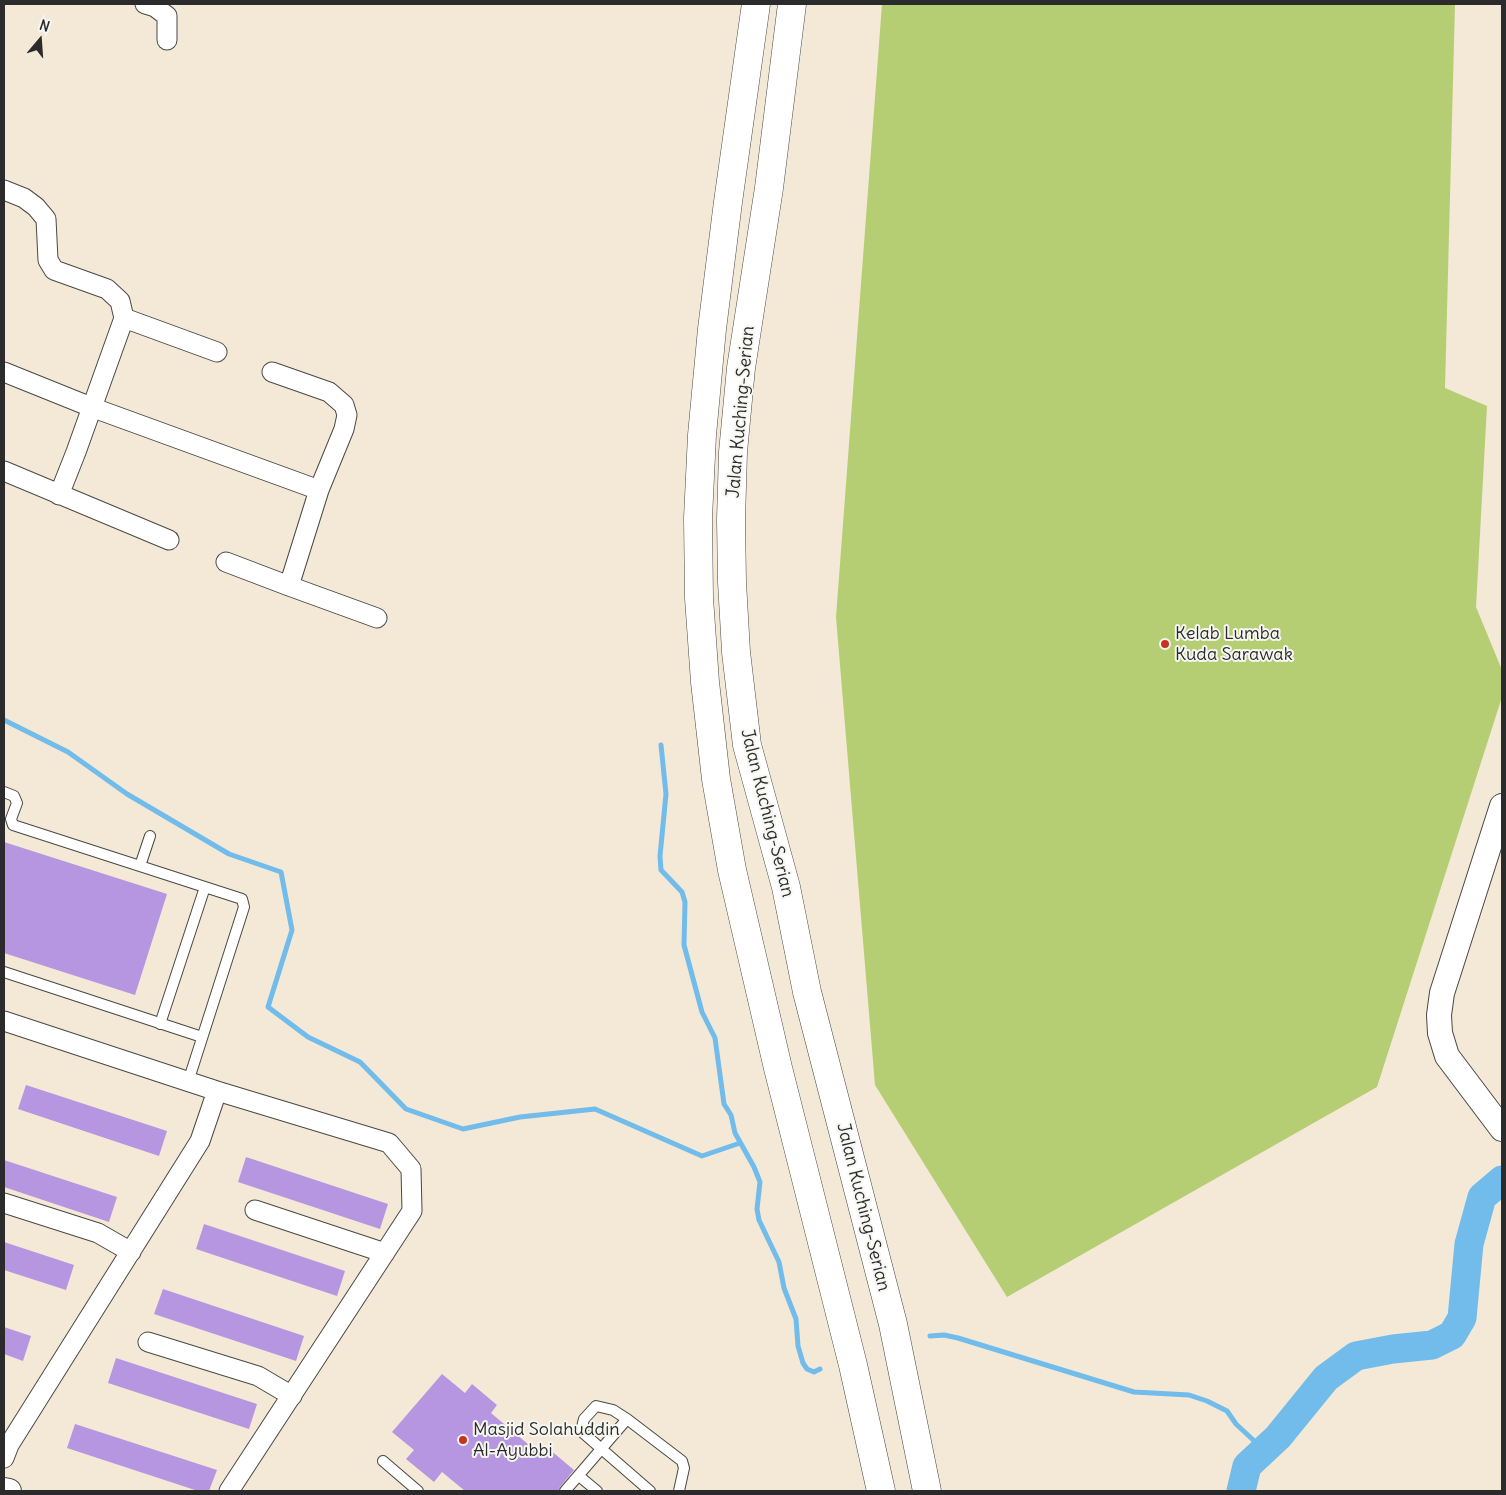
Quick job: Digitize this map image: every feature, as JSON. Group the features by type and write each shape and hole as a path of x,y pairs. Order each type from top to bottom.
{"highway":[{"name":"Jalan Kuching-Serian","path":"756,4 724,232 702,436 698,518 699,598 705,682 716,779 732,870 778,1068 853,1365 881,1491"},
{"name":"Jalan Kuching-Serian","path":"792,4 769,188 742,368 733,452 732,538 736,652 747,745 786,887 807,992 893,1324 927,1491"}],"street":[{"path":"145,4 155,7 167,16 168,40"},
{"path":"4,190 24,198 36,207 46,219 48,260 54,270 107,289 120,301 124,318 59,495"},
{"path":"124,318 217,352"},
{"path":"4,372 91,407 319,490"},
{"path":"272,372 329,392 344,404 346,416 344,429 319,490 289,586"},
{"path":"4,471 168,540"},
{"path":"226,562 377,618"},
{"path":"1502,806 1442,993 1438,1015 1440,1033 1447,1056 1502,1129"},
{"path":"5,1024 389,1143 411,1170 412,1211 230,1491"},
{"path":"5,1448 200,1141 217,1091"},
{"path":"4,1203 98,1233 131,1252"},
{"path":"255,1210 385,1253"},
{"path":"148,1342 258,1376 292,1396"},
{"path":"4,1490 9,1491"}],"lane":[{"path":"4,792 14,796 17,803 11,820 13,825 242,899 244,907 188,1082"},
{"path":"140,866 150,836"},
{"path":"160,1024 205,887"},
{"path":"4,972 202,1037"},
{"path":"650,1491 582,1432 584,1419 596,1406 613,1410 682,1461 684,1468 679,1491"},
{"path":"566,1491 627,1419"},
{"path":"383,1461 418,1491"},
{"path":"579,1476 597,1491"}],"green space":[{"name":"Kelab Lumba Kuda Sarawak","path":"882,4 1455,4 1445,388 1487,406 1476,607 1502,670 1502,697 1377,1087 1007,1297 875,1085 836,617"}],"building":[{"path":"4,842 167,894 135,995 4,953"},
{"path":"26,1085 167,1131 159,1156 18,1109"},
{"path":"246,1157 388,1204 380,1229 238,1182"},
{"path":"4,1160 117,1197 109,1222 4,1187"},
{"path":"204,1224 345,1271 337,1296 196,1249"},
{"path":"4,1242 74,1265 66,1290 4,1270"},
{"path":"163,1289 304,1336 296,1361 154,1314"},
{"path":"4,1327 31,1336 23,1361 4,1354"},
{"path":"116,1358 257,1404 249,1429 108,1383"},
{"name":"Masjid Solahuddin Al-Ayubbi","path":"442,1374 465,1393 472,1384 497,1405 491,1413 542,1456 549,1449 574,1470 558,1491 465,1491 442,1472 434,1482 406,1459 414,1450 392,1432"},
{"path":"75,1424 217,1470 209,1491 198,1491 67,1448"}],"waterway":[{"path":"4,720 68,752 127,794 229,854 281,872 292,930 268,1007 308,1037 360,1062 406,1109 463,1129 520,1117 595,1109 702,1156 740,1143"},
{"path":"661,745 666,794 660,856 661,870 682,892 685,902 684,945 702,1012 715,1038 724,1104 731,1115 735,1133 760,1182 757,1209 759,1220 779,1262 784,1288 796,1319 798,1346 803,1363 807,1369 814,1372 820,1369"},
{"path":"1241,1491 1247,1466 1278,1437 1326,1378 1356,1356 1393,1349 1432,1345 1452,1335 1462,1318 1469,1244 1482,1197 1502,1180"},
{"path":"930,1336 944,1335 958,1338 1134,1392 1189,1395 1207,1401 1227,1411 1236,1424 1264,1450"}],"place":[{"name":"Kelab Lumba Kuda Sarawak","path":"1165,644"},
{"name":"Masjid Solahuddin Al-Ayubbi","path":"463,1440"}]}
